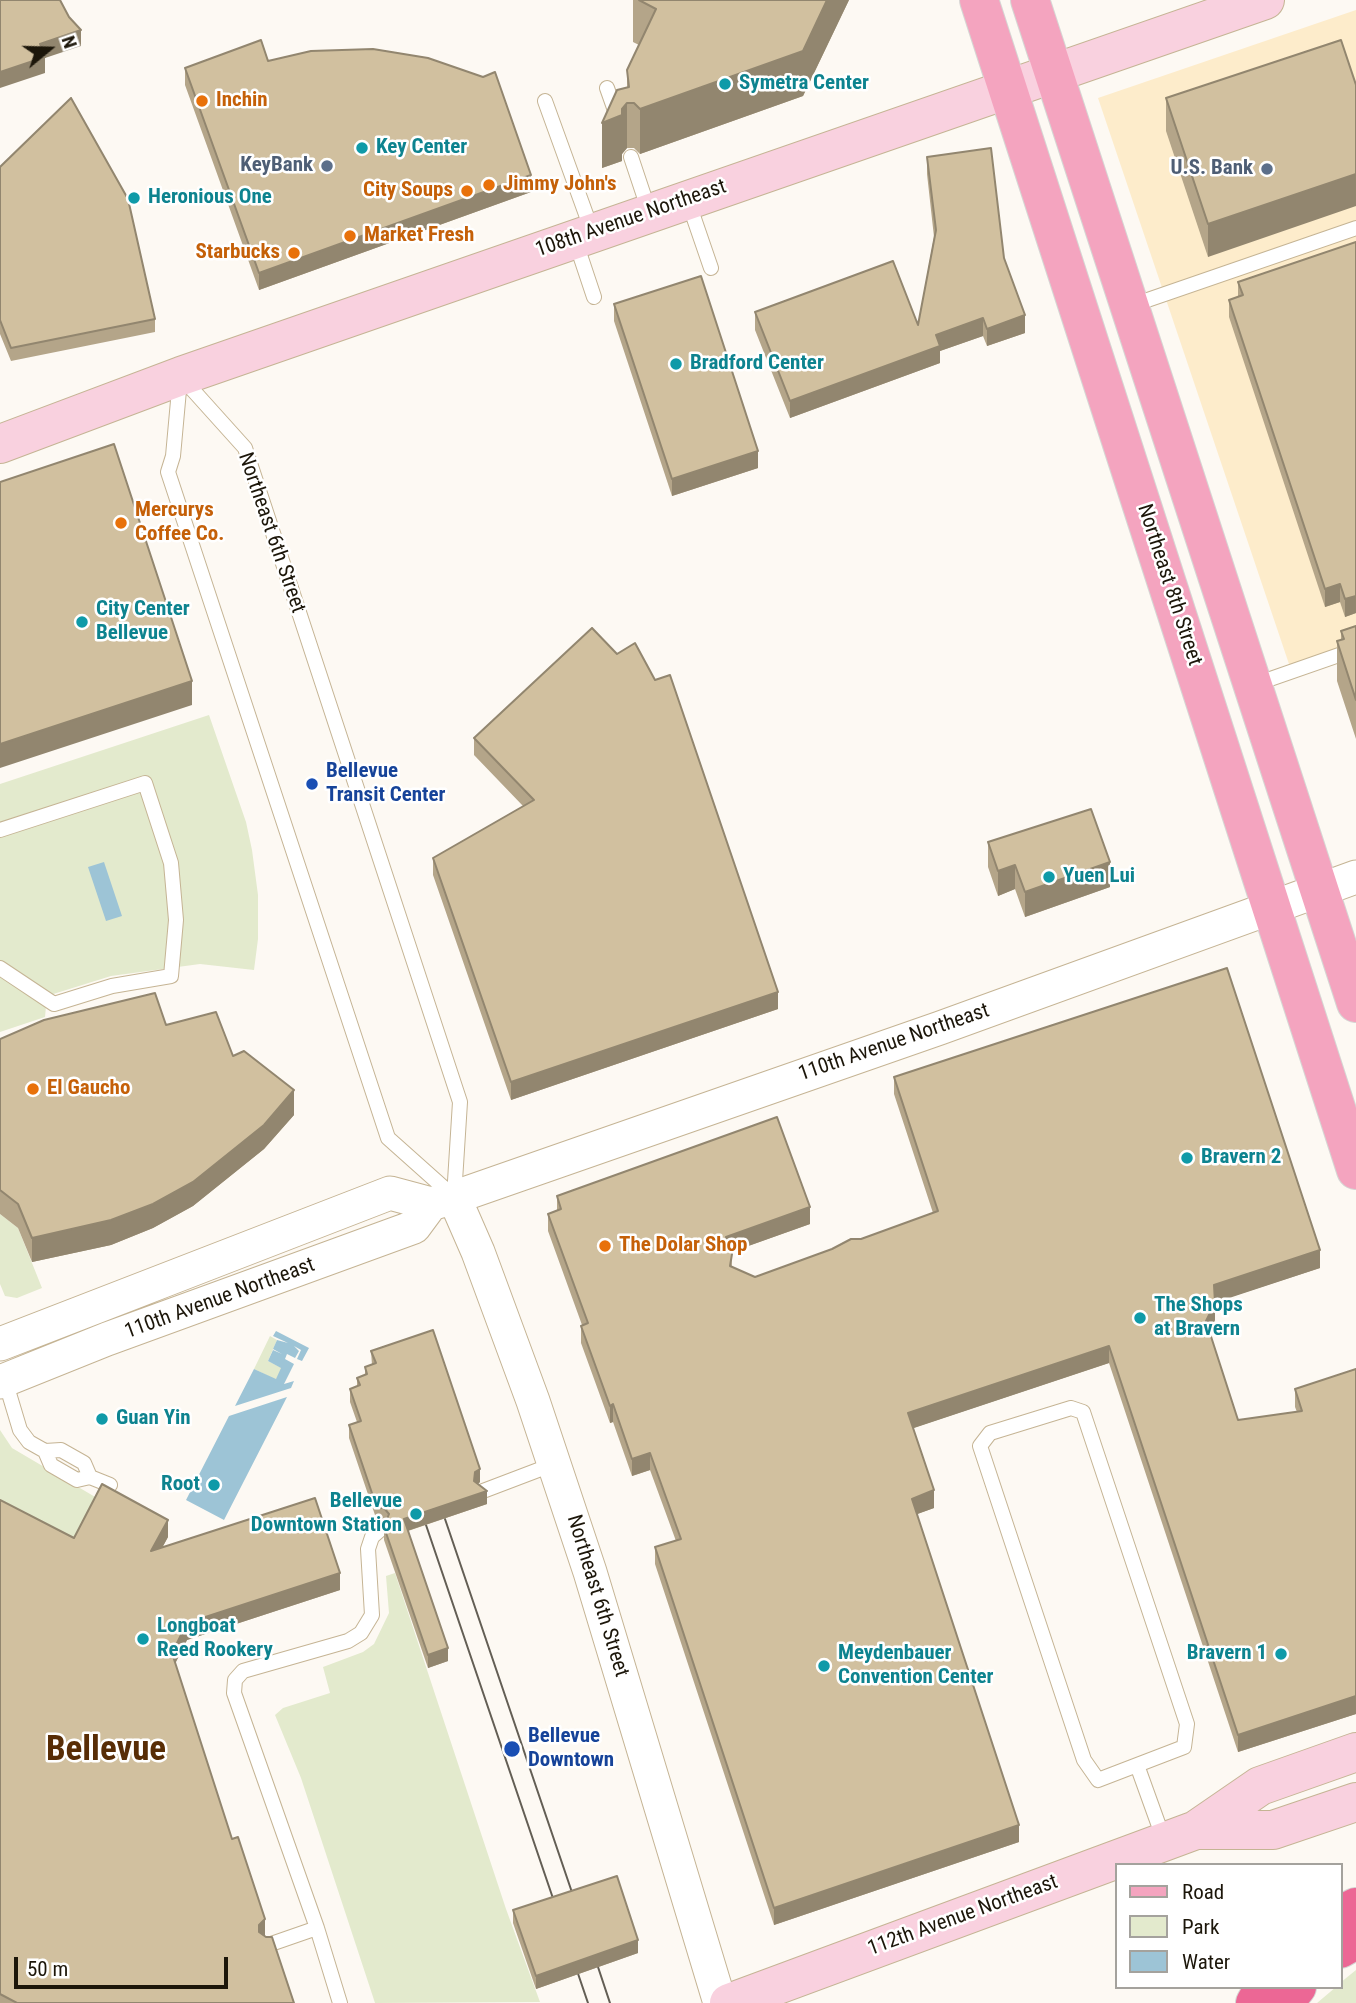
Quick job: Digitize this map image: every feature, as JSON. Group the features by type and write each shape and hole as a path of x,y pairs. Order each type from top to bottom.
{"highway":[{"path":"1284,2003 1295,1989"}],"main road":[{"name":"Northeast 8th Street","path":"979,0 1356,1170"},
{"path":"1030,0 1356,1003"},
{"name":"108th Avenue Northeast","path":"0,444 181,376 1265,0"},
{"name":"112th Avenue Northeast","path":"729,2003 1180,1836 1260,1786 1356,1752"},
{"name":"112th Avenue Northeast","path":"1180,1836 1273,1830 1356,1802"}],"street":[{"name":"110th Avenue Northeast","path":"2,1381 107,1339 414,1227 447,1199 940,1028 1356,877"},
{"name":"110th Avenue Northeast","path":"0,1344 390,1193 447,1199"},
{"name":"Northeast 6th Street","path":"447,1199 478,1252 554,1464 720,2003"},
{"path":"2,1381 12,1361 54,1342 65,1319"}],"lane":[{"path":"607,88 621,127"},
{"path":"545,101 583,235 594,297"},
{"path":"631,158 650,212"},
{"path":"687,199 711,268"},
{"path":"1129,306 1356,228"},
{"name":"Northeast 6th Street","path":"181,376 245,449 460,1102 447,1199"},
{"name":"Northeast 6th Street","path":"181,376 173,456 168,472 388,1138 447,1199"},
{"path":"1252,685 1356,649"},
{"path":"0,830 145,783 169,854 176,920 171,976 112,985 54,1004 0,968"},
{"path":"2,1381 20,1430 29,1442 46,1451 61,1450 84,1463 90,1477 110,1485"},
{"path":"1071,1408 1083,1412 1187,1724 1184,1747 1137,1765 1098,1780 1084,1760 980,1446 990,1433 1071,1408"},
{"path":"483,1491 554,1464"},
{"path":"340,2003 317,1928 234,1693 235,1680 243,1671 348,1641 361,1633 372,1615 368,1549 372,1537 380,1530"},
{"path":"1137,1765 1180,1836"},
{"path":"268,1945 317,1928"}],"shaded area":[{"path":"1356,10 1356,645 1290,667 1098,98"}],"green space":[{"path":"209,715 246,822 252,850 258,895 258,939 254,970 200,964 111,976 47,996 45,1017 0,1032 0,784"},
{"path":"0,1214 18,1228 42,1288 17,1298 5,1296 0,1284"},
{"path":"270,1336 277,1340 268,1361 282,1368 276,1380 254,1369"},
{"path":"0,1430 12,1448 102,1501 87,1562 0,1518"},
{"path":"395,1573 506,1909 540,2002 375,2003 301,1778 275,1715 283,1708 330,1693 323,1667 363,1652 374,1644 389,1613 386,1576"},
{"path":"1356,1970 1356,2003 1317,2003 1334,1989 1342,1989 1342,1981"}],"water":[{"path":"104,862 122,916 106,921 88,867"},
{"path":"276,1331 309,1348 302,1361 297,1359 301,1350 294,1346 299,1351 295,1358 287,1354 285,1359 294,1364 284,1384 294,1381 291,1388 235,1406 254,1369 276,1379 281,1368 268,1361 273,1350 282,1354 273,1349 277,1340 288,1343 273,1336"},
{"path":"287,1397 224,1520 186,1500 229,1416"}],"building":[{"path":"0,0 60,0 69,17 81,30 40,44 45,57 0,72"},
{"path":"639,0 827,0 803,51 640,109 634,103 627,103 622,109 622,115 602,123 617,90 629,87 627,70 656,9"},
{"name":"Key Center","path":"261,40 268,61 311,51 373,49 428,58 483,77 495,72 531,175 259,273 185,68"},
{"name":"U.S. Bank","path":"1341,40 1356,85 1356,174 1208,224 1166,98"},
{"path":"71,98 128,199 155,319 11,348 0,320 0,167"},
{"path":"991,148 1004,258 1025,315 987,329 983,318 936,335 940,346 790,401 755,312 893,261 918,325 936,230 927,157"},
{"path":"1356,242 1356,596 1345,599 1340,584 1325,589 1229,300 1243,295 1238,282"},
{"name":"Bradford Center","path":"701,276 758,451 672,479 614,304"},
{"name":"City Center Bellevue","path":"114,444 192,681 0,744 0,482"},
{"path":"1356,626 1356,700 1337,641 1344,639 1341,631"},
{"path":"592,628 617,654 635,643 655,680 670,675 778,992 511,1082 433,858 534,800 474,738"},
{"path":"1091,809 1110,862 1025,892 1015,865 998,871 988,842"},
{"path":"1227,968 1320,1250 1214,1285 1215,1303 1206,1321 1238,1420 1302,1411 1295,1389 1356,1369 1356,1696 1238,1735 1109,1346 908,1413 934,1490 912,1499 1019,1825 774,1908 655,1547 681,1539 650,1453 632,1459 613,1404 610,1406 581,1326 588,1323 548,1214 561,1209 557,1196 777,1117 810,1207 726,1237 732,1254 730,1266 755,1277 832,1249 851,1239 861,1239 938,1211 894,1077"},
{"path":"155,993 166,1025 216,1012 233,1056 244,1051 294,1090 264,1125 193,1182 153,1204 111,1220 32,1238 18,1204 0,1190 0,1039 44,1020"},
{"name":"Bellevue Downtown Station","path":"433,1330 480,1469 475,1472 474,1481 487,1491 404,1519 448,1648 428,1655 384,1527 389,1514 384,1508 377,1508 349,1425 361,1421 350,1389 360,1385 357,1378 367,1374 365,1367 376,1363 371,1351"},
{"path":"102,1484 168,1520 151,1551 315,1498 340,1573 187,1623 172,1653 232,1839 238,1837 265,1919 259,1925 259,1932 266,1937 272,1937 294,2003 17,2003 0,1994 0,1500 74,1538"},
{"path":"617,1876 638,1940 536,1976 513,1910"}],"tram line":[{"path":"445,1519 578,1910"},
{"path":"426,1525 559,1916"},
{"path":"592,1949 610,2003"},
{"path":"572,1956 588,2003"}],"place":[{"name":"Symetra Center","path":"725,84"},
{"name":"Inchin","path":"202,101"},
{"name":"Key Center","path":"362,148"},
{"name":"KeyBank","path":"327,166"},
{"name":"U.S. Bank","path":"1267,169"},
{"name":"Jimmy John's","path":"489,185"},
{"name":"City Soups","path":"467,191"},
{"name":"Heronious One","path":"134,198"},
{"name":"Market Fresh","path":"350,236"},
{"name":"Starbucks","path":"294,253"},
{"name":"Bradford Center","path":"676,364"},
{"name":"Mercurys Coffee Co.","path":"121,523"},
{"name":"City Center Bellevue","path":"82,622"},
{"name":"Bellevue Transit Center","path":"312,784"},
{"name":"Yuen Lui","path":"1049,877"},
{"name":"El Gaucho","path":"33,1089"},
{"name":"Bravern 2","path":"1187,1158"},
{"name":"The Dolar Shop","path":"605,1246"},
{"name":"The Shops at Bravern","path":"1140,1318"},
{"name":"Guan Yin","path":"102,1419"},
{"name":"Root","path":"214,1485"},
{"name":"Bellevue Downtown Station","path":"416,1514"},
{"name":"Longboat Reed Rookery","path":"143,1639"},
{"name":"Bravern 1","path":"1281,1654"},
{"name":"Meydenbauer Convention Center","path":"824,1666"},
{"name":"Bellevue Downtown","path":"512,1749"}],"district":[{"name":"Bellevue","path":"106,1751"}]}
